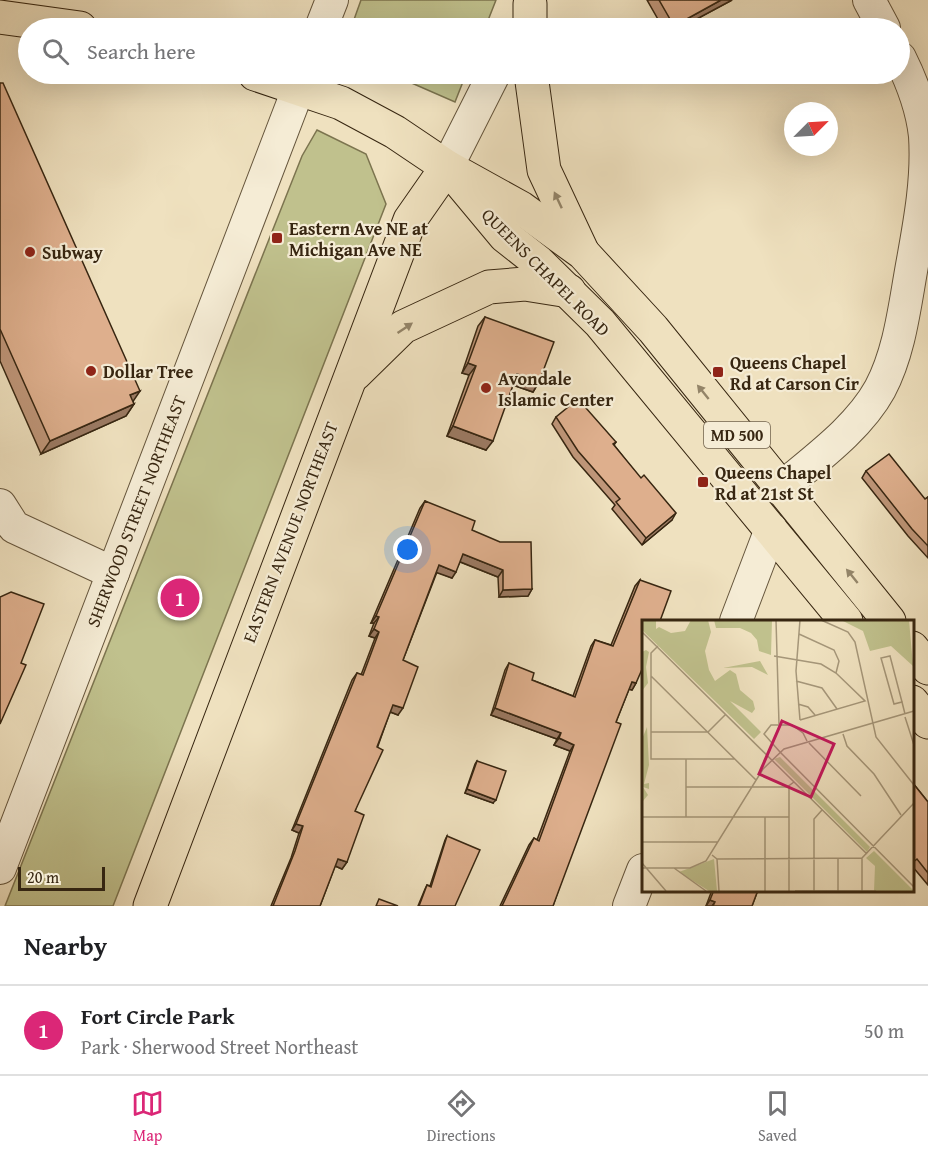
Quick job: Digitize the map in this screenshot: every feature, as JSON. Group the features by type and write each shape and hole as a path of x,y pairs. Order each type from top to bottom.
{"main road":[{"path":"0,17 18,19"},
{"path":"308,84 395,132 447,167"},
{"path":"532,84 544,170 583,253"},
{"name":"QUEENS CHAPEL ROAD","path":"447,167 521,208 583,253 653,329 888,620"},
{"name":"QUEENS CHAPEL ROAD","path":"447,167 505,236 569,291 600,323 845,620"},
{"name":"EASTERN AVENUE NORTHEAST","path":"150,906 410,220 447,167"},
{"path":"347,382 404,327 489,287 525,284 569,291"},
{"path":"913,649 928,668"},
{"path":"913,703 928,722"}],"street":[{"path":"325,18 332,0"},
{"path":"869,0 879,18"},
{"path":"780,489 840,437 879,391 898,342 923,231 927,166 925,133 919,104 910,82"},
{"name":"SHERWOOD STREET NORTHEAST","path":"0,868 299,84"},
{"path":"447,167 489,84"},
{"path":"5,522 112,573"},
{"path":"736,620 771,529"},
{"path":"629,906 642,873"}],"green space":[{"path":"361,0 496,0 489,18 355,18"},
{"path":"414,84 462,84 455,102"},
{"path":"317,130 366,154 386,204 113,906 5,906 302,156"}],"building":[{"path":"659,0 721,0 688,18 669,18"},
{"path":"0,83 3,83 140,391 130,395 134,404 50,441 0,329"},
{"name":"Avondale Islamic Center","path":"485,317 554,342 539,382 517,374 493,441 453,426 476,366 468,363"},
{"path":"578,399 616,442 613,444 641,478 644,475 676,513 646,538 616,502 620,499 578,451 556,417"},
{"path":"889,454 925,499 928,497 928,546 866,471"},
{"path":"425,501 475,521 472,530 500,542 531,542 532,589 503,590 503,570 463,554 456,572 439,565 403,660 418,667 403,708 393,705 377,747 383,750 355,811 364,815 347,862 338,859 320,906 273,906 303,826 296,824 357,673 363,675 379,632 374,629 379,617 376,616"},
{"path":"640,580 671,591 660,620 642,620 642,669 636,683 632,682 616,722 621,724 553,906 502,906 534,838 539,841 574,745 559,738 561,733 495,708 509,663 534,673 532,680 575,697 595,640 613,646"},
{"path":"11,592 44,604 21,663 26,665 0,724 0,597"},
{"path":"477,761 506,771 496,800 467,789"},
{"path":"913,783 928,802 928,873 917,859 913,862"},
{"path":"447,836 480,850 455,906 419,906 427,885 431,887"},
{"path":"714,891 758,891 752,906 713,906 715,902 710,900"},
{"path":"379,899 398,906 376,906"}],"place":[{"name":"Eastern Ave NE at Michigan Ave NE","path":"277,238"},
{"name":"Subway","path":"30,252"},
{"name":"Dollar Tree","path":"91,371"},
{"name":"Queens Chapel Rd at Carson Cir","path":"718,372"},
{"name":"Avondale Islamic Center","path":"486,388"},
{"name":"Queens Chapel Rd at 21st St","path":"703,482"},
{"name":"Fort Circle Park","path":"180,598"}]}
